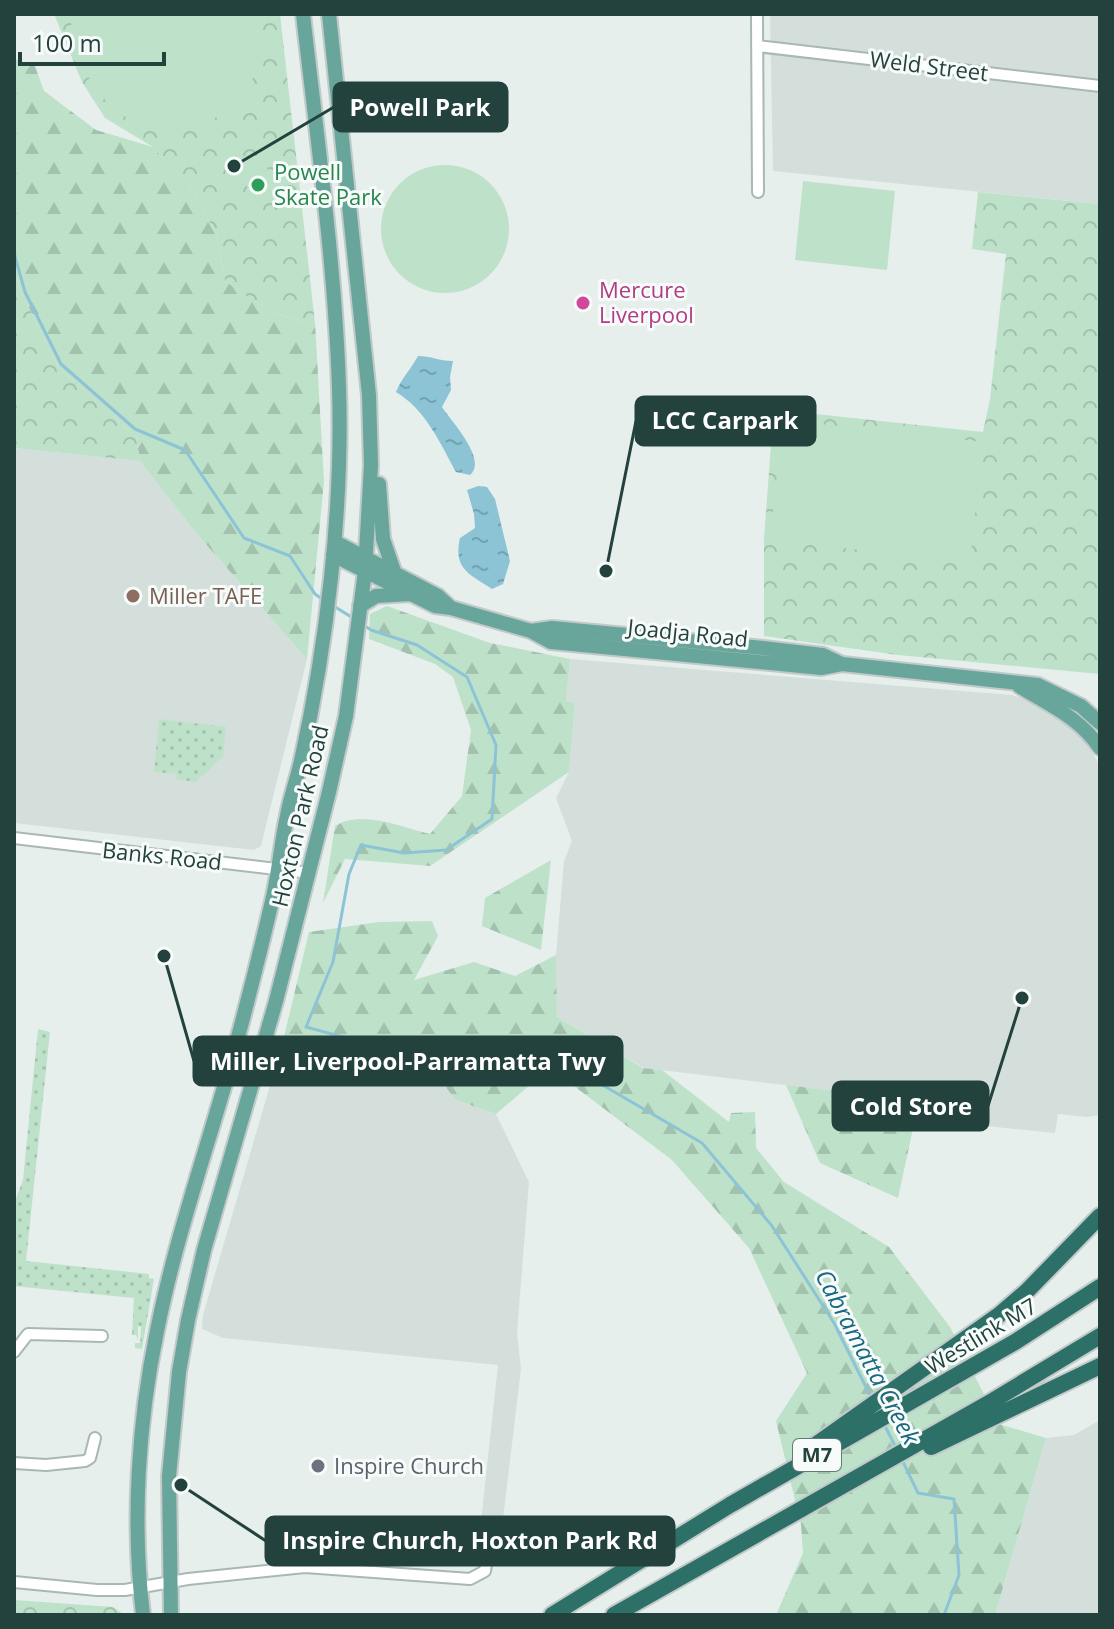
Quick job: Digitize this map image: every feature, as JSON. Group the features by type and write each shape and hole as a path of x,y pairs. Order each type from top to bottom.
{"highway":[{"path":"730,1505 999,1315 1027,1291 1100,1216"},
{"name":"Westlink M7","path":"552,1615 730,1505 1015,1342 1100,1287"},
{"name":"M7","path":"614,1615 1034,1377 1100,1336"},
{"path":"814,1502 1100,1366"}],"main road":[{"name":"Hoxton Park Road","path":"143,1615 139,1474 157,1329 251,990 303,749 334,548 339,389 303,14"},
{"name":"Hoxton Park Road","path":"171,1615 169,1476 179,1372 188,1320 204,1250 310,873 346,716 354,639 362,603 371,465 370,416 329,14"},
{"path":"370,416 379,470 383,539 395,574"},
{"name":"Joadja Road","path":"334,548 435,606 531,631 551,642 821,668 842,664 1017,685 1096,726 1100,748"},
{"name":"Joadja Road","path":"365,565 395,574 438,596 451,608"},
{"path":"362,603 376,596 411,594"}],"street":[{"path":"757,14 758,192"},
{"name":"Weld Street","path":"757,46 1100,86"},
{"name":"Banks Road","path":"14,838 310,873"},
{"path":"14,1352 28,1334 102,1336"},
{"path":"14,1463 46,1465 85,1461 90,1458 95,1438"},
{"path":"14,1582 97,1590 141,1588 305,1567 470,1579 485,1571 488,1550"}],"shaded area":[{"path":"770,14 1100,14 1100,204 773,171"},
{"name":"Miller TAFE","path":"14,448 140,461 196,533 307,659 261,846 254,850 14,823"},
{"path":"570,659 1012,695 1034,702 1079,733 1100,765 1100,1115 1058,1114 1055,1133 915,1119 909,1100 644,1068 557,1017 556,955 564,861 572,841 556,798 569,772 575,703 566,701"},
{"path":"283,1041 318,1065 345,1075 401,1072 440,1080 456,1100 496,1114 529,1182 517,1333 521,1369 499,1552 478,1549 498,1365 223,1338 202,1329 203,1315"},
{"path":"1100,1420 1100,1615 995,1615 1046,1438 1074,1435"}],"green space":[{"path":"54,14 280,14 315,323 280,315 225,281 217,235 189,185 153,147 105,118 82,82"},
{"path":"73,14 257,14 264,44 248,93 207,124 159,130 114,112 87,75 71,23"},
{"path":"14,59 35,66 44,91 96,130 153,147 189,185 217,235 225,281 280,315 315,323 324,481 307,659 196,533 140,461 136,437 59,368 20,290 14,268"},
{"path":"445,165 469,170 490,184 504,205 509,229 504,253 490,274 469,288 445,293 421,288 400,274 386,253 381,229 386,205 400,184 421,170"},
{"name":"Powell Skate Park","path":"267,166 270,199 249,202 245,169"},
{"path":"803,181 895,191 887,270 795,260"},
{"path":"978,192 1100,204 1100,674 898,655 764,636 764,539 773,417 778,410 983,432 990,399 1006,254 972,249"},
{"path":"14,268 20,290 59,368 136,437 140,461 14,448"},
{"path":"783,420 983,442 970,562 770,540"},
{"path":"387,606 490,643 570,659 566,701 575,703 569,772 430,866 345,859 323,903 335,826 346,821 369,819 430,834 462,796 471,730 453,677 435,664 369,639 370,614"},
{"path":"159,719 226,727 223,758 197,782 176,779 177,774 154,772"},
{"path":"551,860 541,950 482,926 485,898"},
{"path":"432,921 438,936 414,980 474,962 515,976 556,955 557,1017 643,1068 662,1070 729,1122 731,1113 755,1112 756,1148 784,1182 889,1247 950,1327 999,1424 1046,1438 995,1615 776,1615 803,1553 801,1525 776,1421 807,1373 749,1248 672,1160 550,1068 496,1114 456,1100 440,1080 401,1072 345,1075 318,1065 283,1041 309,932 379,922"},
{"path":"38,1029 50,1032 26,1261 149,1274 149,1278 154,1279 142,1349 135,1348 135,1343 140,1343 141,1327 138,1326 138,1340 136,1335 132,1335 134,1298 14,1286 14,1204 23,1180"},
{"path":"786,1085 909,1100 915,1119 898,1198 820,1163"},
{"path":"14,1600 113,1607 125,1615 14,1615"}],"water":[{"path":"418,356 453,361 451,390 442,407 472,451 475,460 470,475 456,472 424,418 396,392"},
{"path":"487,487 495,499 510,561 503,584 492,589 465,570 459,557 460,538 475,528 467,490"}],"waterway":[{"name":"Cabramatta Creek","path":"14,253 25,292 61,364 135,429 185,450 244,538 290,556 315,594 322,599"},
{"name":"Cabramatta Creek","path":"332,605 353,618"},
{"name":"Cabramatta Creek","path":"362,624 417,645 467,677 496,745 492,819 446,850 404,853 361,845 349,874 333,962 306,1027 358,1041 444,1039 491,1076 547,1056 702,1143 772,1226 834,1323 872,1399"},
{"name":"Cabramatta Creek","path":"884,1424 897,1450"},
{"name":"Cabramatta Creek","path":"902,1460 918,1493 954,1499 959,1575 944,1615"}],"place":[{"name":"Powell Park","path":"234,166"},
{"name":"Powell Skate Park","path":"258,185"},
{"name":"Mercure Liverpool","path":"583,303"},
{"name":"LCC Carpark","path":"606,571"},
{"name":"Miller TAFE","path":"133,596"},
{"name":"Miller, Liverpool-Parramatta Twy","path":"164,956"},
{"name":"Cold Store","path":"1022,998"},
{"name":"Inspire Church","path":"318,1466"},
{"name":"Inspire Church, Hoxton Park Rd","path":"181,1485"}]}
